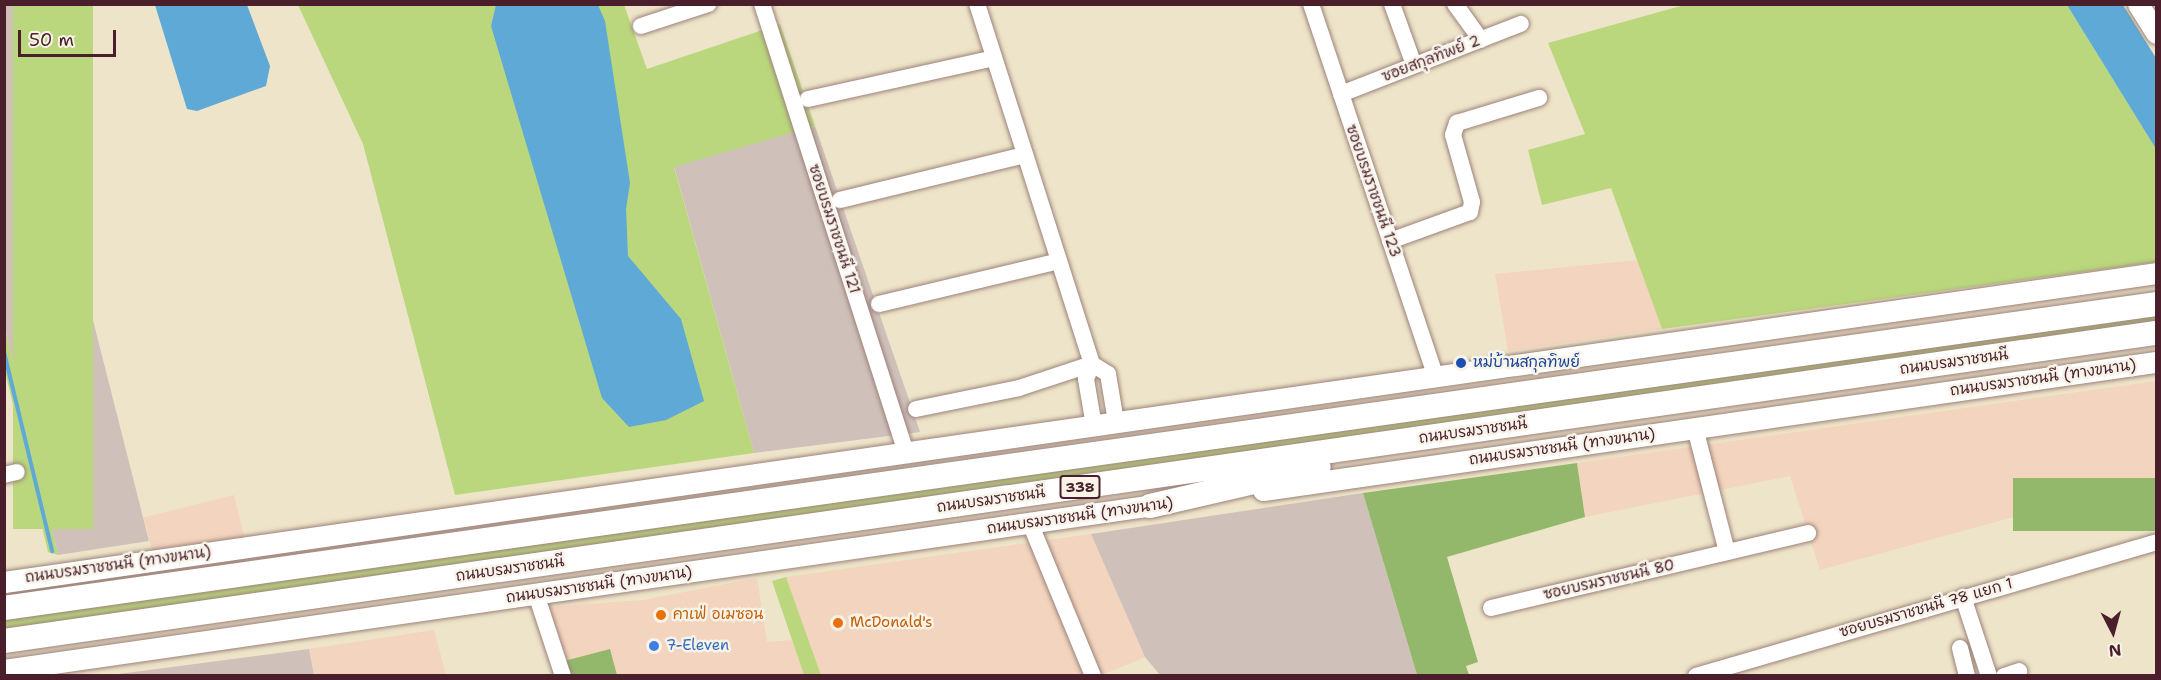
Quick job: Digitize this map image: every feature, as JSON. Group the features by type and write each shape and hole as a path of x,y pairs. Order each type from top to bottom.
{"highway":[{"name":"ถนนบรมราชชนนี","path":"4,608 2157,304"},
{"name":"ถนนบรมราชชนนี","path":"4,641 2157,333"},
{"path":"1150,506 1461,433"}],"main road":[{"path":"2138,4 2157,33"},
{"name":"ถนนบรมราชชนนี (ทางขนาน)","path":"4,582 2157,273"},
{"name":"ถนนบรมราชชนนี (ทางขนาน)","path":"4,670 2157,362"}],"street":[{"path":"641,26 659,12 708,4"},
{"name":"ซอยบรมราชชนนี 121","path":"762,4 906,453"},
{"path":"977,4 1092,364 1086,379 1095,426"},
{"name":"ซอยบรมราชชนนี 123","path":"1311,4 1436,377"},
{"path":"1392,4 1414,65"},
{"path":"1455,4 1481,40"},
{"name":"ซอยสกุลทิพย์ 2","path":"1341,94 1521,24"},
{"path":"808,99 994,58"},
{"path":"1390,241 1470,212 1472,202 1453,135 1457,123 1539,98"},
{"path":"840,200 1025,155"},
{"path":"879,304 1059,261"},
{"path":"916,410 1019,388 1092,364"},
{"path":"1092,364 1108,374 1116,422"},
{"path":"1695,428 1727,552"},
{"path":"1030,523 1093,675"},
{"name":"ซอยบรมราชชนนี 80","path":"1491,608 1808,533"},
{"name":"ซอยบรมราชชนนี 78 แยก 1","path":"1703,674 2157,542"},
{"path":"536,594 563,675"},
{"path":"1963,597 1989,675"},
{"path":"1960,648 1967,675"}],"shaded area":[{"path":"4,5 13,5 149,541 58,555 5,329"},
{"path":"815,126 920,432 754,453 674,166"},
{"path":"1637,260 1662,329 1508,351 1495,274"},
{"path":"2156,381 2156,478 1820,570 1790,476 1585,517 1577,463"},
{"path":"1363,493 1417,675 1160,675 1145,657 1091,534"},
{"path":"234,495 245,540 155,562 144,517"},
{"path":"1091,534 1145,657 1102,675 821,675 786,577"},
{"path":"757,578 767,642 792,640 804,675 617,675 610,649 564,661 547,607 643,600"},
{"path":"434,630 446,675 314,675 309,649"},
{"path":"309,649 314,675 111,675"}],"green space":[{"path":"13,5 93,5 93,529 13,529"},
{"path":"298,5 624,5 647,69 780,24 815,126 674,167 754,453 455,495 363,144"},
{"path":"1684,5 2067,5 2156,149 2156,262 1662,329 1611,188 1542,205 1528,150 1585,134 1548,43"},
{"path":"2156,314 2156,326 5,633 4,618"},
{"path":"5,329 58,555 48,552 5,371"},
{"path":"1577,463 1585,517 1447,557 1478,662 1466,666 1469,675 1417,675 1363,493"},
{"path":"2013,478 2156,478 2156,531 2013,531"},
{"path":"786,577 821,675 804,675 772,581"},
{"path":"610,649 617,675 569,675 564,661"}],"water":[{"path":"155,5 247,5 270,66 266,86 197,111 187,109"},
{"path":"496,5 598,5 605,21 630,183 626,209 628,256 681,319 704,401 666,420 629,427 602,398 491,26"},
{"path":"2067,5 2123,5 2156,58 2156,149"}],"waterway":[{"path":"4,352 52,551"}],"place":[{"name":"หม่บ้านสกุลทิพย์","path":"1461,363"},
{"name":"คาเฟ่ อเมซอน","path":"661,615"},
{"name":"McDonald's","path":"838,623"},
{"name":"7-Eleven","path":"654,646"}]}
